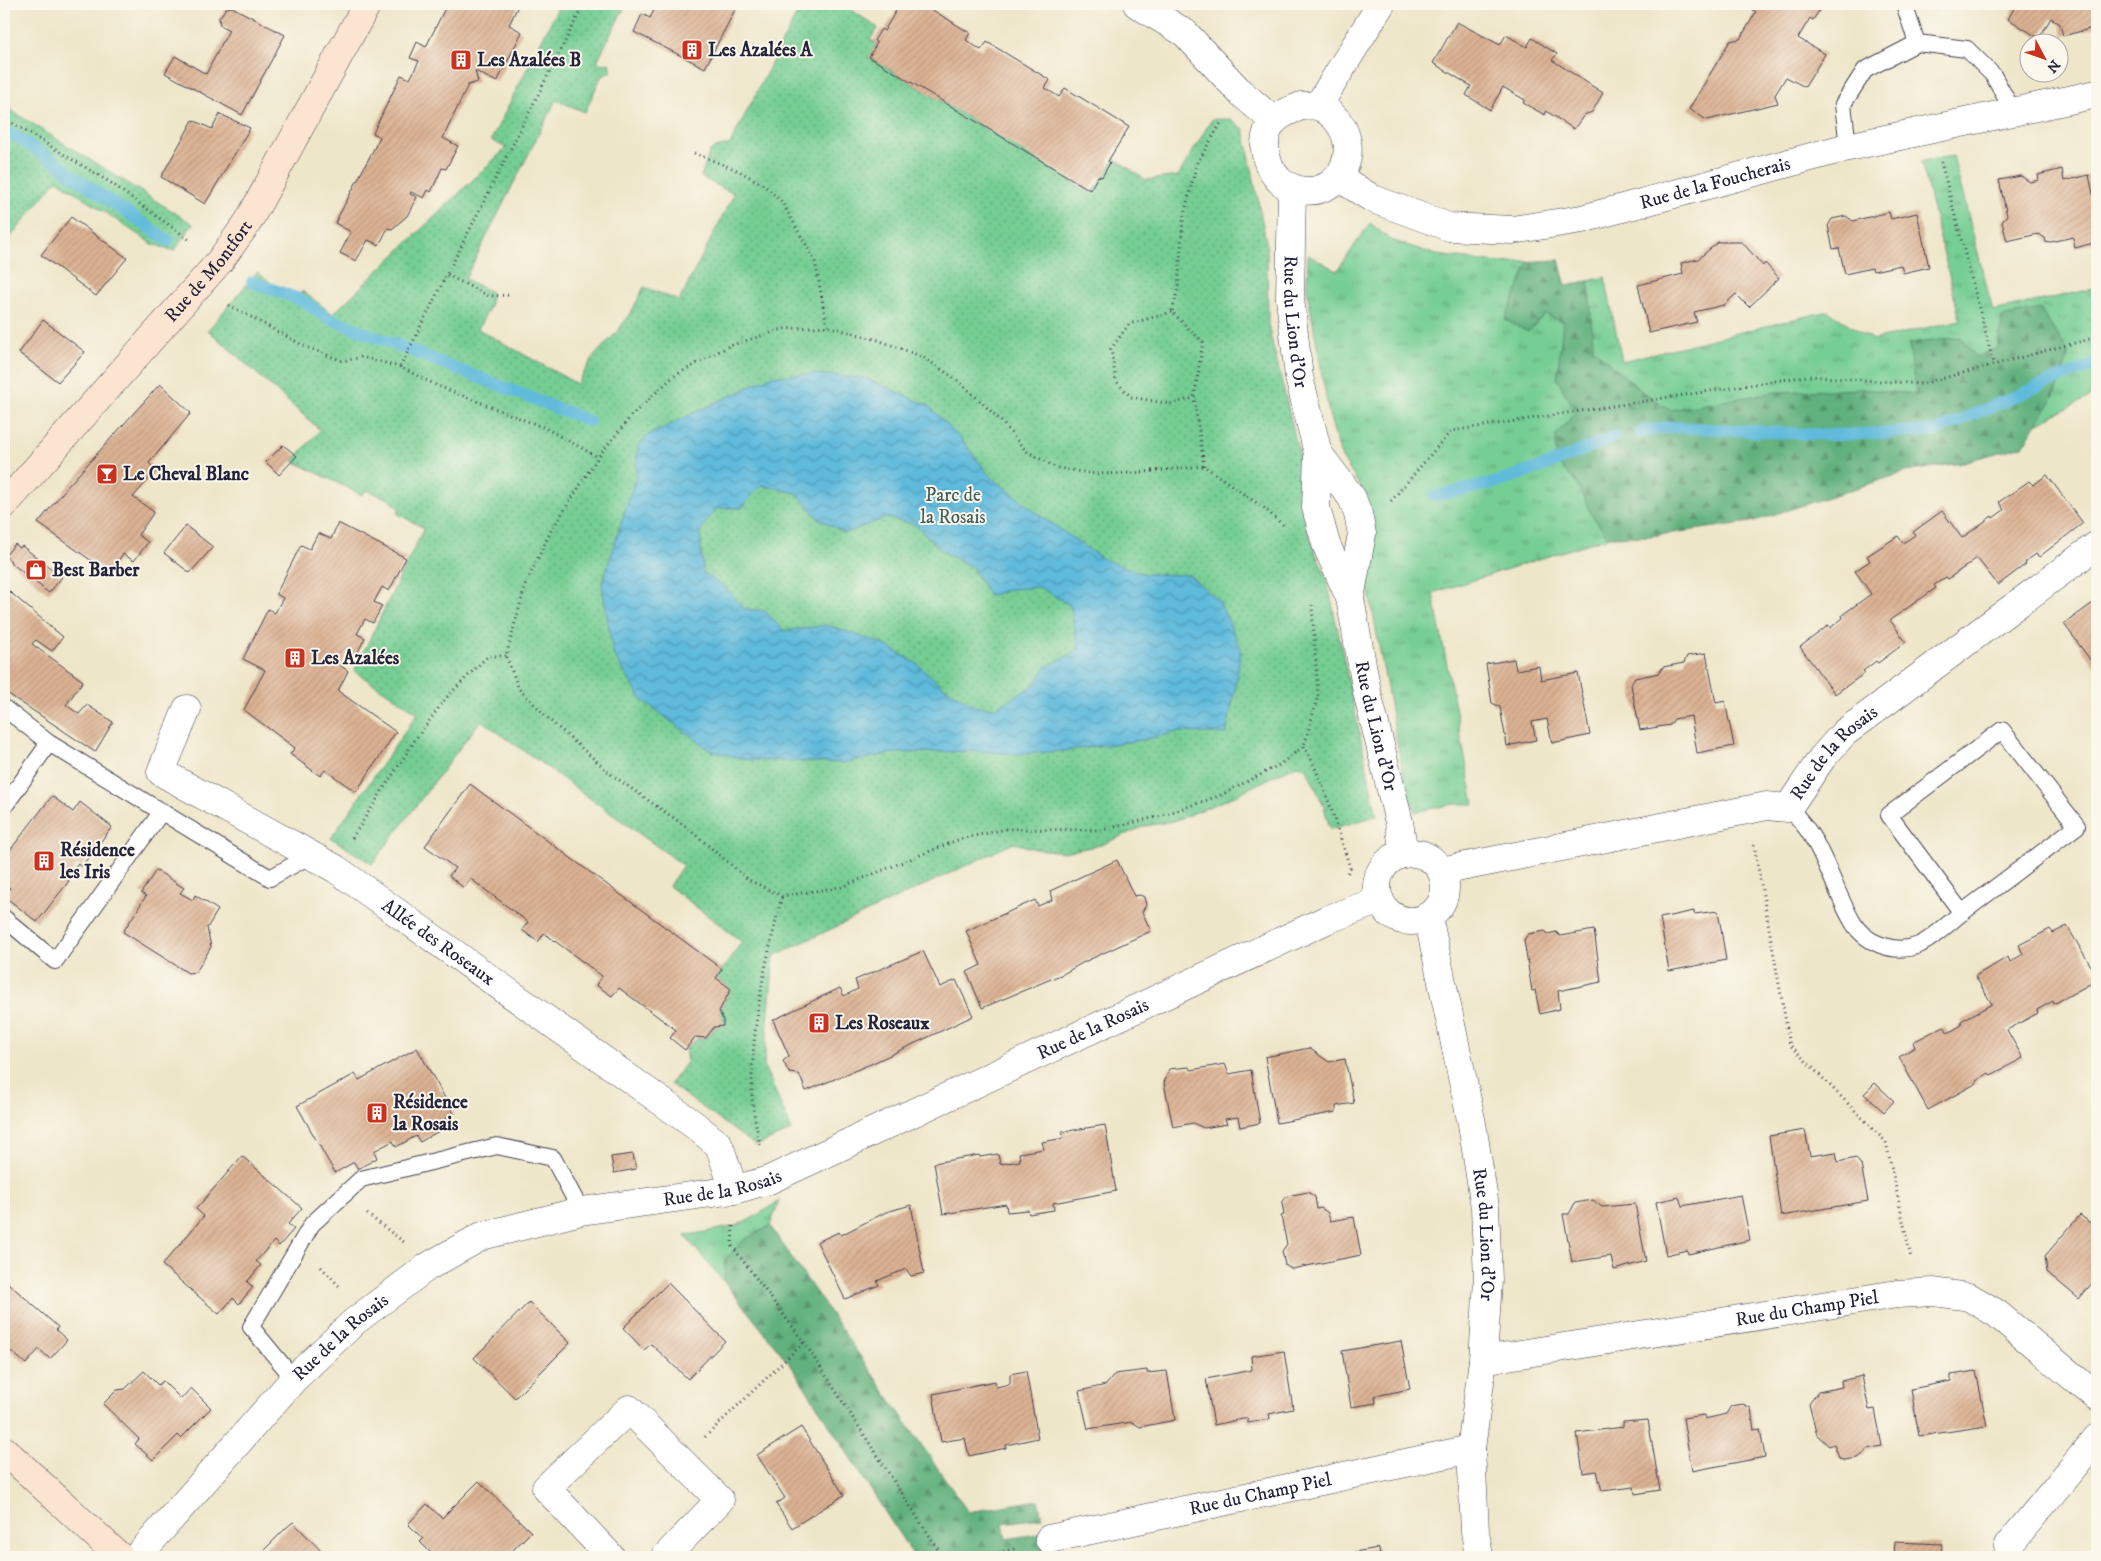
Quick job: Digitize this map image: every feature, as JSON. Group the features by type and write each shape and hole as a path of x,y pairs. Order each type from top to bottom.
{"main road":[{"name":"Rue de Montfort","path":"4,505 211,272 248,222 367,4"},
{"path":"4,1450 120,1557"}],"street":[{"path":"1137,4 1185,33 1240,92 1274,121"},
{"path":"1318,106 1381,4"},
{"name":"Rue de la Foucherais","path":"1338,177 1373,199 1450,227 1512,230 1582,219 1848,147 2097,94"},
{"path":"1301,106 1318,106 1340,123 1347,136 1349,150 1346,165 1338,177 1328,185 1317,190 1305,191 1292,188 1281,182 1271,172 1264,146 1268,133 1274,121 1287,111 1301,106"},
{"name":"Rue du Lion d'Or","path":"1292,188 1290,299 1299,377 1318,453 1316,508 1320,525 1350,598 1367,692 1399,822 1404,854"},
{"name":"Rue du Lion d'Or","path":"1318,453 1352,498 1358,514 1362,534 1350,598"},
{"name":"Rue de la Rosais","path":"1441,871 1767,806 1788,808 1822,758 1844,733 2097,545"},
{"name":"Allée des Roseaux","path":"187,709 161,772 336,869 719,1145 734,1190"},
{"path":"1415,853 1426,856 1435,862 1441,871 1445,881 1442,902 1428,916 1417,920 1395,917 1386,910 1380,900 1378,880 1382,872 1387,863 1404,854 1415,853"},
{"name":"Rue de la Rosais","path":"137,1557 294,1378 355,1321 427,1267 482,1236 581,1211 734,1190 769,1180 1326,920 1380,900"},
{"name":"Rue du Lion d'Or","path":"1428,916 1472,1124 1485,1207 1488,1280 1484,1360 1471,1449 1475,1531 1479,1557"},
{"name":"Rue du Champ Piel","path":"1484,1360 1897,1294 1934,1292 1969,1297 1996,1313 2097,1397"},
{"path":"611,1557 546,1488 629,1409 720,1500 665,1557"},
{"path":"2010,1557 2008,1546 2097,1438"},
{"name":"Rue du Champ Piel","path":"1049,1539 1471,1449"}],"lane":[{"path":"1904,4 1916,43"},
{"path":"1848,147 1843,104 1860,76 1865,70 1916,43 1967,49 1993,75 2014,113"},
{"path":"4,708 49,743 270,878 311,855"},
{"path":"1788,808 1806,826 1828,868 1851,920 1865,937 1882,946 1898,948 1920,945 2077,826 2002,730 1889,815 1962,913"},
{"path":"4,807 49,743"},
{"path":"4,918 55,961 162,811"},
{"path":"294,1378 251,1327 312,1224 361,1179 497,1146 553,1158 581,1211"}],"path":[{"path":"400,367 584,4"},
{"path":"1172,312 1178,288 1182,219 1197,163 1240,92"},
{"path":"4,118 111,183 211,272 224,303 306,347 343,361 362,357 400,367 438,386 544,428 598,457"},
{"path":"1933,130 1994,365"},
{"path":"694,153 740,172 764,185 782,202 815,261 827,326"},
{"path":"447,274 489,296 511,295"},
{"path":"1172,312 1203,342 1194,398 1204,466"},
{"path":"1172,312 1129,324 1111,349 1116,381 1131,397 1170,404 1194,398"},
{"path":"1312,598 1318,696 1304,746 1279,765 1219,796 1157,817 1102,830 1006,829 952,842 841,887 782,896 749,880 685,826 612,775 552,722 520,689 506,656 530,575 551,530 598,457 631,416 674,376 729,346 783,329 827,326 878,340 923,357 960,382 1000,420 1026,451 1057,468 1096,474 1204,466 1264,508 1294,535 1320,525"},
{"path":"1358,514 1387,507 1451,431 1807,376 1922,384 2097,337"},
{"path":"336,869 347,845 415,740 446,698 488,656 506,656"},
{"path":"1304,746 1314,764 1350,868 1344,880 1330,898 1326,920"},
{"path":"1748,810 1790,1045 1886,1142 1918,1293"},
{"path":"769,1180 760,1148 752,1098 755,1019 764,968 782,896"},
{"path":"734,1190 732,1246 804,1342 943,1557"},
{"path":"365,1213 409,1246 427,1267"},
{"path":"680,1461 804,1342"}],"green space":[{"name":"Parc de la Rosais","path":"560,4 626,4 597,61 602,64 609,63 612,71 601,77 585,112 556,100 465,279 491,292 490,306 478,329 577,384 594,356 617,332 632,311 644,287 679,301 734,194 701,177 710,150 730,144 802,4 843,4 878,28 870,40 877,43 869,57 1092,194 1115,159 1146,180 1178,176 1212,119 1231,119 1244,129 1267,246 1268,325 1301,462 1305,522 1316,554 1326,575 1377,816 1330,829 1324,807 1307,769 1297,765 1221,802 1174,821 1145,826 1101,845 1065,852 1035,849 1014,843 774,956 764,1066 792,1130 756,1146 670,1084 687,1061 685,1050 698,1038 706,1038 714,1027 723,1026 723,1020 719,1011 731,989 716,978 742,942 669,886 683,865 481,720 372,864 331,838 418,713 354,671 424,528 398,514 399,508 389,499 367,490 362,495 293,461 320,430 208,330 257,272 296,302 302,291 333,314 506,148 491,140"},
{"path":"4,106 193,224 174,251 152,244 57,180 4,245"},
{"path":"1953,156 1993,311 2097,288 2097,393 1959,464 1828,467 1433,593 1474,804 1454,804 1415,812 1407,795 1368,587 1375,526 1362,490 1341,456 1329,414 1307,289 1308,254 1337,271 1370,223 1391,240 1437,255 1498,263 1559,260 1566,286 1605,277 1622,361 1828,311 1873,340 1960,320 1921,161"},
{"path":"1559,260 1565,285 1589,281 1593,348 1640,390 1671,410 1776,392 1862,389 1916,394 1909,344 1960,337 1976,357 1998,348 2002,317 2040,309 2069,353 2055,394 2023,446 1959,463 1906,472 1751,522 1651,536 1608,537 1590,512 1577,484 1556,461 1556,435 1576,412 1557,379 1563,322 1545,314 1528,332 1505,320 1529,262"},
{"path":"779,1201 770,1226 744,1240 726,1258 724,1282 685,1236 735,1226 751,1219"},
{"path":"770,1226 968,1512 1038,1500 1042,1518 1003,1523 1006,1539 1044,1533 1049,1546 1034,1555 1034,1557 914,1557 792,1367 724,1282 726,1258 744,1240"}],"water":[{"path":"815,374 865,378 929,406 961,439 990,476 1045,519 1103,559 1144,574 1189,575 1219,601 1241,649 1226,734 1178,732 1142,740 1063,751 1018,754 974,751 893,753 843,763 750,760 711,751 641,699 613,654 602,584 635,479 638,446 648,435 772,376","holes":["761,485 797,493 818,518 845,533 886,518 917,525 942,551 972,567 989,596 1011,589 1039,587 1070,605 1079,650 1046,667 1033,686 995,708 975,706 941,685 916,663 883,644 827,625 784,631 765,611 744,609 726,588 703,573 700,531 717,508 742,508"]}],"building":[{"path":"447,4 519,4 509,25 522,32 497,82 475,71 478,82 468,85 443,138 458,146 446,169 442,168 431,192 428,190 424,198 411,192 410,194 417,197 407,216 392,229 388,228 379,245 368,240 356,261 340,253 351,232 335,223 380,137 373,133 401,75 410,79 419,61 410,58 417,42 426,47"},
{"name":"Les Azalées A","path":"657,4 738,4 705,68 634,32 642,14 650,18"},
{"path":"900,4 923,4 970,33 966,40 981,50 987,42 1050,80 1045,88 1059,97 1065,88 1129,127 1108,161 1110,163 1102,177 1098,176 1090,190 869,57 877,43 874,41 881,29 884,31"},
{"path":"1752,4 1823,4 1813,20 1810,18 1798,38 1825,54 1805,87 1786,77 1775,95 1778,103 1707,120 1689,109 1730,41 1740,39 1756,12 1749,8"},
{"path":"2006,4 2097,4 2097,27 2068,35 2068,32 2062,32 2060,24 2051,18 2043,32 2029,32 2008,19 2014,9"},
{"path":"232,7 285,35 242,115 165,73 175,56 206,74 229,30 220,25 219,18 226,8"},
{"path":"1457,22 1500,45 1506,35 1527,47 1532,38 1557,54 1552,60 1603,93 1592,112 1584,115 1574,129 1546,111 1545,115 1523,103 1525,100 1503,87 1490,110 1466,95 1471,86 1433,63"},
{"path":"220,114 250,128 205,204 161,177 193,120 212,129"},
{"path":"2062,169 2064,181 2089,175 2097,213 2097,242 2075,248 2073,237 2046,243 2045,238 2038,234 2007,241 2002,222 2007,215 1999,180 2021,176 2030,182 2039,180 2038,175"},
{"path":"1889,212 1891,219 1917,213 1929,267 1903,273 1901,265 1873,271 1872,268 1845,274 1839,248 1833,249 1828,226 1832,219 1846,216 1853,221"},
{"path":"71,217 127,258 96,296 41,255"},
{"path":"1718,242 1742,242 1763,266 1765,263 1779,278 1749,307 1736,294 1724,305 1694,312 1697,322 1649,333 1638,285 1683,274 1681,263 1698,259"},
{"path":"43,320 85,352 58,382 19,353"},
{"path":"160,384 191,413 149,463 156,471 133,497 154,512 138,535 148,542 134,561 123,554 109,573 38,523 68,486"},
{"path":"283,445 297,456 279,475 266,462"},
{"path":"2047,475 2083,523 2039,557 2036,554 2025,562 2026,564 1998,585 1977,558 1948,579 1946,577 1934,585 1936,588 1890,620 1906,642 1878,663 1876,661 1863,671 1865,673 1835,694 1800,647 1829,625 1830,628 1843,618 1842,615 1871,594 1855,571 1870,561 1867,556 1898,536 1903,543 1915,535 1913,532 1942,511 1962,538 1992,516 1993,518 2004,510 1999,502 2029,481 2033,485"},
{"name":"Les Azalées","path":"338,523 406,558 389,591 382,587 374,602 382,606 373,623 365,619 357,634 365,638 356,656 348,651 341,666 348,671 338,691 396,732 356,792 325,770 320,776 290,754 295,748 244,710 265,670 243,659 268,609 275,613 283,598 276,594 301,545 310,549 318,533 331,539"},
{"path":"186,526 213,547 190,573 164,553"},
{"name":"Best Barber","path":"15,544 20,548 22,546 62,577 49,593 5,556"},
{"path":"4,587 63,637 52,651 36,640 32,644 83,681 66,705 79,714 87,705 113,722 95,752 4,691"},
{"path":"2097,600 2097,669 2064,624"},
{"path":"1706,653 1716,703 1725,701 1734,746 1697,753 1691,716 1674,719 1670,725 1640,730 1631,685 1635,678 1659,673 1663,667 1684,663 1687,656"},
{"path":"1514,659 1516,670 1539,666 1541,680 1578,673 1590,735 1552,743 1547,719 1532,722 1536,740 1507,746 1500,707 1492,703 1486,664"},
{"path":"470,784 722,969 716,978 731,989 719,1011 723,1020 723,1026 714,1027 706,1038 695,1037 685,1050 670,1038 676,1030 619,988 612,996 596,985 602,976 544,933 538,942 522,930 528,922 471,879 464,888 449,876 455,868 425,846"},
{"name":"Résidence les Iris","path":"52,796 73,812 80,802 112,827 81,867 78,864 67,879 69,881 37,922 4,896 10,888 4,883 4,858"},
{"name":"Les Roseaux","path":"1117,860 1134,896 1140,895 1144,897 1146,905 1142,912 1151,931 1082,963 1063,974 982,1008 967,972 981,965 966,931 1035,900 1038,906 1052,900 1050,891"},
{"path":"156,870 184,888 180,893 193,900 195,895 218,910 207,928 211,947 196,972 188,973 123,932 146,896 141,893"},
{"path":"1694,911 1694,914 1718,911 1726,960 1669,971 1660,918"},
{"path":"2067,926 2097,976 2097,980 2054,1004 2053,1001 2037,1010 2038,1013 2007,1030 2023,1058 1991,1075 1989,1073 1976,1081 1977,1083 1928,1110 1899,1057 1915,1047 1913,1042 1944,1026 1948,1033 1962,1025 1961,1021 1992,1004 1975,976 2008,957 2010,962 2023,954 2019,945 2050,929 2053,933"},
{"path":"1594,930 1601,982 1558,991 1560,1009 1540,1014 1535,990 1532,991 1524,940 1528,934 1545,931 1548,934 1556,932 1560,936"},
{"name":"Les Roseaux","path":"923,951 940,987 956,980 973,1016 873,1063 806,1091 799,1074 789,1073 783,1061 789,1056 773,1020 840,988 844,996 858,989 855,980"},
{"name":"Résidence la Rosais","path":"417,1048 454,1114 438,1123 442,1129 420,1142 416,1136 396,1147 393,1141 374,1151 377,1158 358,1169 354,1162 335,1173 297,1106 355,1074 359,1080"},
{"path":"1309,1048 1329,1062 1345,1059 1354,1103 1336,1106 1336,1112 1277,1123 1265,1057"},
{"path":"1225,1064 1229,1074 1251,1070 1260,1123 1240,1127 1238,1117 1225,1119 1227,1124 1204,1128 1193,1123 1173,1127 1164,1083 1169,1069 1189,1067 1191,1070"},
{"path":"1875,1083 1894,1101 1884,1112 1864,1094"},
{"path":"1105,1125 1116,1191 1053,1203 1054,1210 1029,1214 1028,1210 1007,1212 1006,1204 943,1214 934,1163 979,1155 980,1157 998,1154 1000,1164 1020,1161 1019,1153 1044,1149 1042,1142 1064,1138 1062,1132"},
{"path":"1805,1130 1810,1156 1836,1152 1838,1162 1856,1158 1861,1165 1868,1201 1781,1216 1769,1136"},
{"path":"633,1154 636,1169 614,1173 611,1157"},
{"path":"242,1156 302,1208 288,1224 294,1229 279,1246 274,1241 256,1261 261,1265 247,1282 253,1287 239,1304 233,1298 219,1314 162,1265 204,1216 196,1209"},
{"path":"1308,1192 1315,1197 1317,1209 1321,1208 1328,1213 1330,1221 1354,1217 1361,1255 1292,1269 1285,1265 1282,1251 1287,1244 1281,1216 1284,1215 1282,1203 1287,1196"},
{"path":"1741,1195 1750,1240 1688,1254 1687,1250 1666,1255 1656,1202 1679,1197 1682,1206"},
{"path":"1593,1200 1602,1207 1635,1204 1646,1261 1614,1270 1611,1256 1572,1262 1563,1214 1569,1214 1575,1203"},
{"path":"911,1205 924,1273 911,1276 906,1269 877,1281 879,1285 845,1299 817,1242 839,1232 841,1235 886,1212"},
{"path":"2080,1215 2097,1228 2097,1277 2079,1299 2047,1272 2045,1256"},
{"path":"8,1283 58,1327 56,1330 67,1340 50,1359 39,1349 26,1364 4,1345 4,1287"},
{"path":"668,1283 725,1341 688,1379 651,1344 644,1350 623,1328"},
{"path":"529,1302 570,1343 515,1398 474,1358"},
{"path":"1401,1341 1410,1389 1375,1396 1376,1403 1351,1407 1342,1351"},
{"path":"1284,1351 1293,1409 1269,1414 1270,1419 1248,1423 1247,1418 1214,1425 1206,1379 1252,1370 1251,1356"},
{"path":"1147,1370 1147,1373 1167,1371 1175,1420 1140,1427 1132,1422 1088,1429 1079,1391 1106,1385 1115,1374"},
{"path":"144,1371 158,1385 163,1381 181,1399 191,1388 211,1408 181,1438 178,1435 153,1460 135,1444 139,1439 103,1404 117,1390 125,1389"},
{"path":"1026,1371 1038,1438 1006,1445 1006,1448 969,1456 965,1438 941,1442 933,1394 995,1381 996,1387 1010,1384 1010,1374"},
{"path":"1976,1371 1987,1426 1919,1436 1911,1389 1951,1381 1951,1375"},
{"path":"1862,1376 1869,1410 1875,1409 1882,1446 1866,1449 1866,1452 1858,1458 1844,1460 1839,1457 1834,1444 1829,1446 1817,1435 1809,1404 1818,1392 1842,1387 1841,1381"},
{"path":"1743,1404 1751,1408 1754,1430 1760,1429 1765,1457 1692,1471 1683,1418 1704,1415 1705,1419 1726,1414 1731,1406"},
{"path":"1648,1420 1660,1490 1635,1494 1634,1487 1602,1491 1597,1471 1583,1473 1577,1433 1623,1427 1623,1422"},
{"path":"801,1427 844,1495 792,1528 776,1504 785,1498 757,1455"},
{"path":"479,1481 531,1532 506,1557 435,1557 420,1542 423,1539 408,1524 427,1504 442,1518"},
{"path":"293,1522 327,1557 257,1557 286,1528"},
{"path":"1895,1542 1942,1544 1941,1557 1894,1557"},
{"path":"1379,1548 1380,1557 1355,1557 1354,1552"}],"waterway":[{"path":"4,132 7,131 60,165 70,174 169,241"},
{"path":"252,282 299,299 328,318 589,421"},
{"path":"1641,432 1669,427 1833,435 1935,431 2042,385 2097,364"},
{"path":"1435,496 1498,482 1552,463 1614,437"}],"place":[{"name":"Les Azalées A","path":"692,50"},
{"name":"Les Azalées B","path":"461,60"},
{"name":"Le Cheval Blanc","path":"107,474"},
{"name":"Best Barber","path":"36,570"},
{"name":"Les Azalées","path":"295,658"},
{"name":"Résidence les Iris","path":"44,861"},
{"name":"Les Roseaux","path":"819,1023"},
{"name":"Résidence la Rosais","path":"377,1113"}]}
